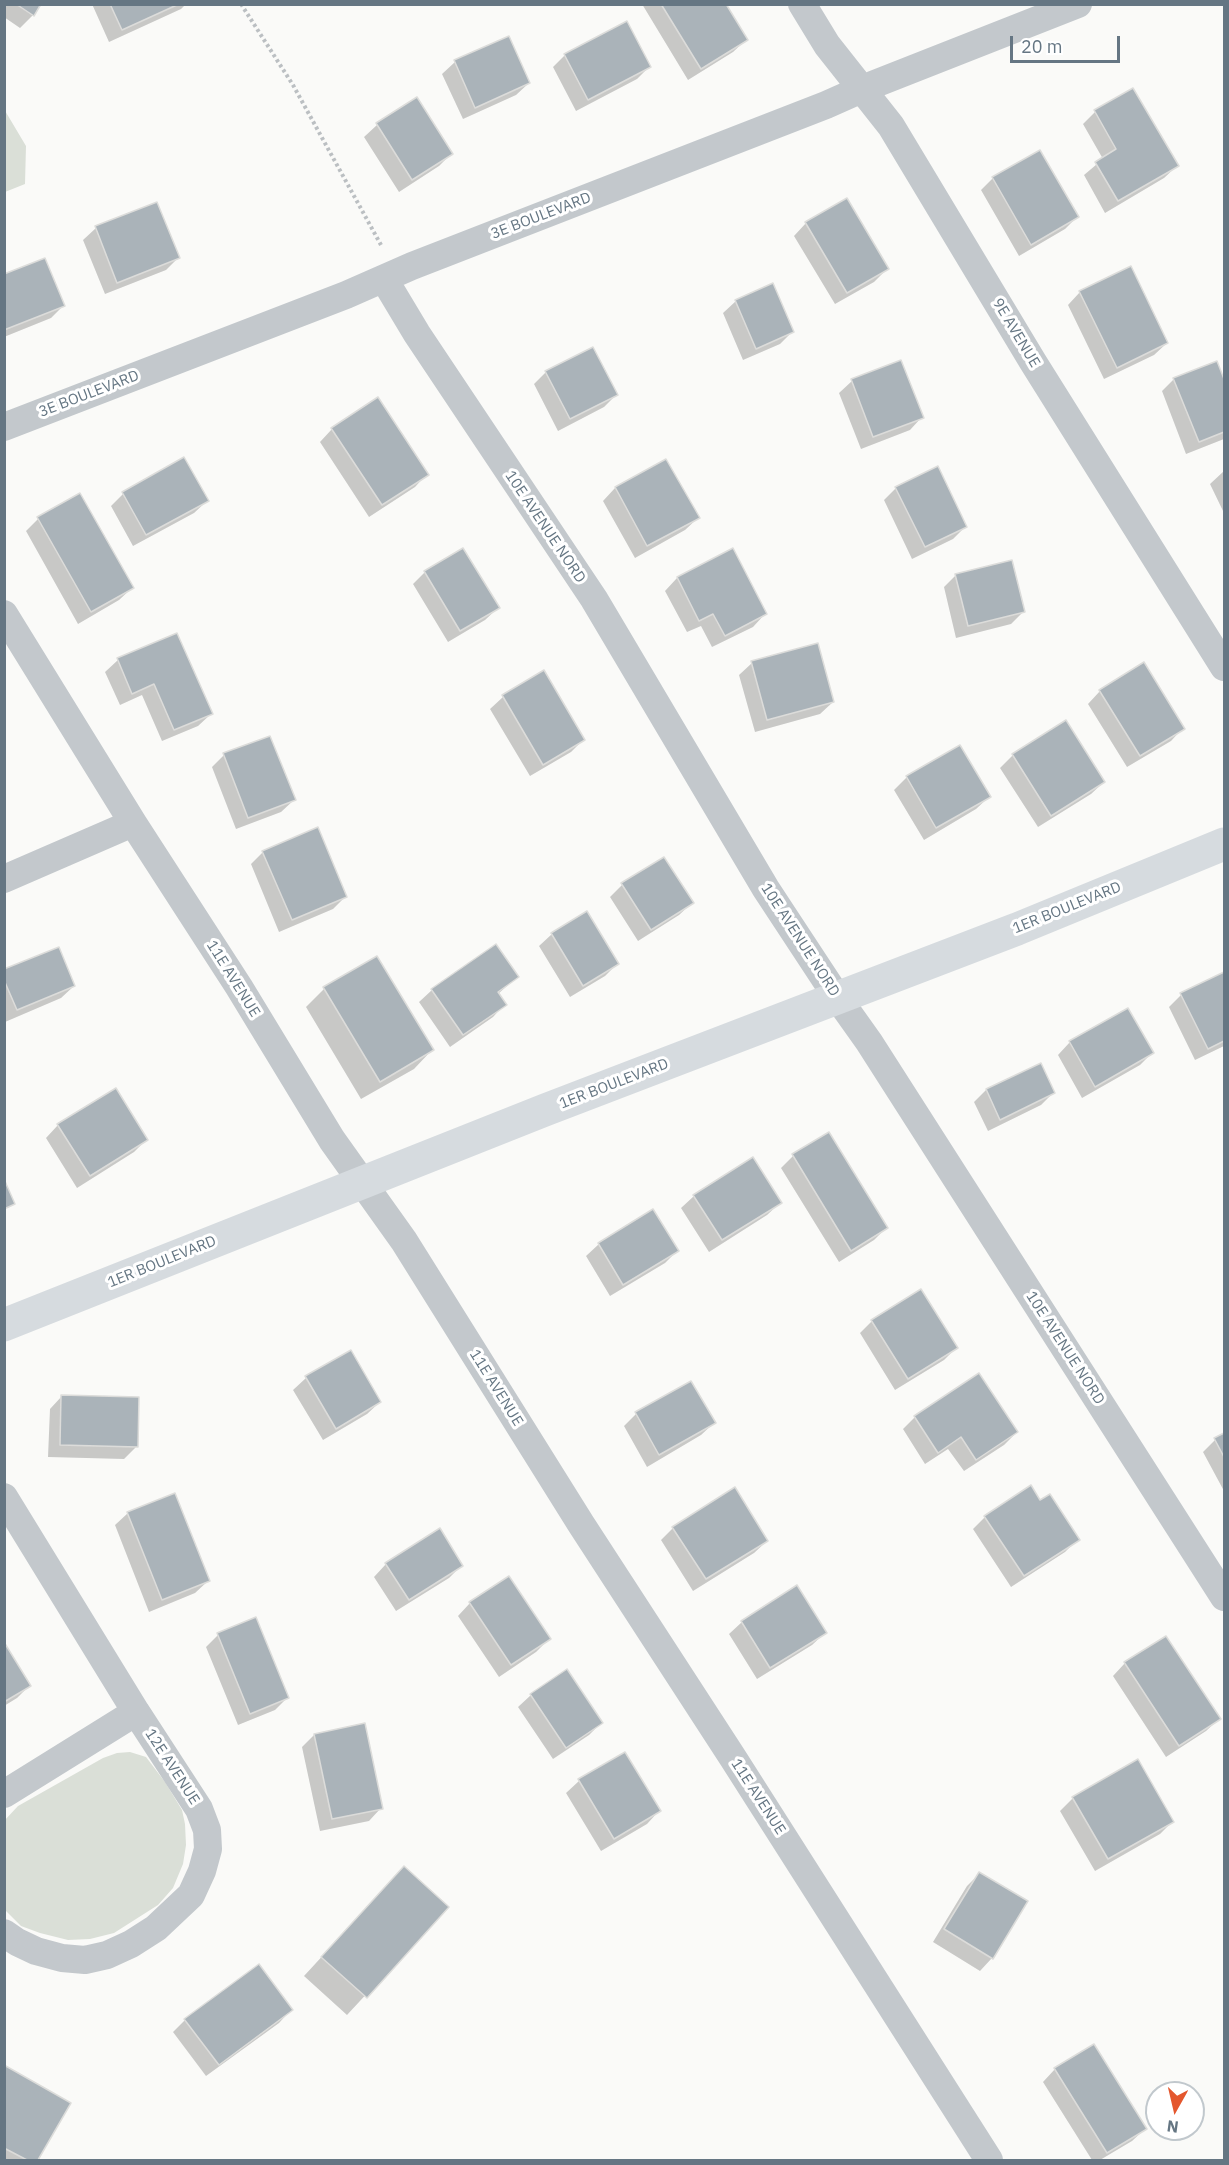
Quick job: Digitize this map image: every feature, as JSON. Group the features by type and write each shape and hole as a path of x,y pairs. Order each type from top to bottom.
{"street":[{"name":"9E AVENUE","path":"802,4 827,45 891,126 1034,362 1224,667"},
{"name":"3E BOULEVARD","path":"4,427 385,267 826,105 1078,4"},
{"name":"10E AVENUE NORD","path":"385,267 417,334 594,599 765,889 869,1042 1224,1597"},
{"name":"11E AVENUE","path":"4,614 332,1140 404,1241 581,1524 989,2160"},
{"path":"4,879 133,823"},
{"name":"1ER BOULEVARD","path":"4,1325 363,1182 1017,928 1224,844"},
{"name":"12E AVENUE","path":"4,1497 136,1712 183,1782 199,1809 207,1830 207,1849 202,1871 191,1895 156,1928 131,1944 107,1955 85,1959 62,1958 36,1951 4,1933"},
{"name":"12E AVENUE","path":"4,1794 136,1712"}],"path":[{"path":"241,4 293,85 385,267"}],"shaded area":[{"path":"4,109 26,146 25,184 5,192"},
{"path":"130,1752 146,1757 182,1810 186,1845 183,1864 173,1888 158,1905 114,1933 90,1939 68,1940 21,1926 5,1910 4,1821 18,1806 103,1758 117,1753"}],"building":[{"path":"16,4 41,4 34,16"},
{"path":"110,4 179,4 122,30"},
{"path":"661,4 726,4 748,40 701,69"},
{"path":"627,21 651,67 588,100 564,54"},
{"path":"509,36 530,83 475,108 454,60"},
{"path":"1133,88 1179,166 1118,201 1095,162 1116,149 1094,110"},
{"path":"417,97 453,154 412,180 376,123"},
{"path":"1040,150 1079,217 1031,245 992,177"},
{"path":"847,198 889,269 847,293 805,222"},
{"path":"157,202 180,258 117,283 95,226"},
{"path":"45,258 65,306 4,330 4,274"},
{"path":"1131,266 1168,343 1117,368 1079,291"},
{"path":"773,283 794,332 756,349 735,300"},
{"path":"593,347 618,395 570,419 545,371"},
{"path":"901,360 924,418 873,437 851,379"},
{"path":"1217,361 1224,379 1224,432 1199,442 1173,378"},
{"path":"378,397 429,475 382,505 331,428"},
{"path":"184,457 209,501 146,535 122,492"},
{"path":"666,459 700,518 647,546 615,487"},
{"path":"938,466 967,527 925,547 895,487"},
{"path":"80,493 134,588 91,612 37,517"},
{"path":"463,548 500,608 460,631 424,571"},
{"path":"733,548 767,614 725,636 713,614 699,621 677,577"},
{"path":"1012,560 1025,612 968,626 955,574"},
{"path":"177,633 213,714 174,730 154,684 132,694 117,658"},
{"path":"818,643 834,702 767,720 751,661"},
{"path":"1144,662 1185,729 1140,756 1099,690"},
{"path":"544,670 585,740 543,765 502,695"},
{"path":"1066,720 1105,782 1051,816 1012,754"},
{"path":"270,736 296,800 248,818 223,753"},
{"path":"960,745 991,797 936,828 906,776"},
{"path":"318,827 347,897 292,920 262,851"},
{"path":"664,857 694,903 651,930 621,883"},
{"path":"587,911 619,964 583,986 551,933"},
{"path":"496,944 519,977 498,992 507,1005 463,1035 431,989"},
{"path":"59,947 75,986 17,1010 4,980 4,969"},
{"path":"377,956 434,1050 380,1082 323,987"},
{"path":"1224,972 1224,1041 1208,1049 1180,993"},
{"path":"1128,1008 1154,1053 1095,1087 1069,1041"},
{"path":"1041,1063 1055,1093 1000,1120 986,1089"},
{"path":"116,1088 148,1140 90,1176 57,1124"},
{"path":"829,1132 888,1228 851,1251 792,1154"},
{"path":"753,1157 782,1203 722,1240 693,1195"},
{"path":"4,1179 15,1204 4,1209"},
{"path":"653,1209 679,1251 623,1285 598,1243"},
{"path":"921,1289 958,1348 908,1379 871,1320"},
{"path":"351,1350 381,1402 336,1429 305,1376"},
{"path":"979,1373 1018,1432 976,1460 961,1437 938,1453 914,1416"},
{"path":"691,1381 716,1423 659,1455 635,1412"},
{"path":"61,1395 139,1397 138,1447 60,1445"},
{"path":"1224,1433 1224,1457 1214,1438"},
{"path":"1031,1485 1040,1500 1050,1494 1080,1540 1024,1576 984,1516"},
{"path":"735,1487 768,1541 706,1579 672,1527"},
{"path":"175,1493 210,1581 162,1600 127,1512"},
{"path":"440,1528 463,1566 409,1600 385,1563"},
{"path":"509,1576 551,1639 511,1665 469,1602"},
{"path":"797,1585 827,1633 770,1668 741,1621"},
{"path":"256,1617 289,1698 250,1714 217,1633"},
{"path":"1166,1636 1221,1719 1179,1746 1124,1662"},
{"path":"4,1642 31,1686 4,1702"},
{"path":"567,1669 603,1723 566,1748 530,1694"},
{"path":"365,1723 383,1809 332,1819 314,1734"},
{"path":"625,1752 661,1811 614,1839 578,1779"},
{"path":"1138,1759 1174,1822 1108,1859 1072,1797"},
{"path":"404,1866 449,1907 367,1998 321,1957"},
{"path":"979,1872 1028,1901 993,1959 944,1929"},
{"path":"259,1964 293,2010 219,2065 184,2019"},
{"path":"1094,2044 1145,2126 1145,2130 1107,2153 1054,2068"},
{"path":"4,2065 71,2103 38,2160 27,2160 4,2148"}]}
